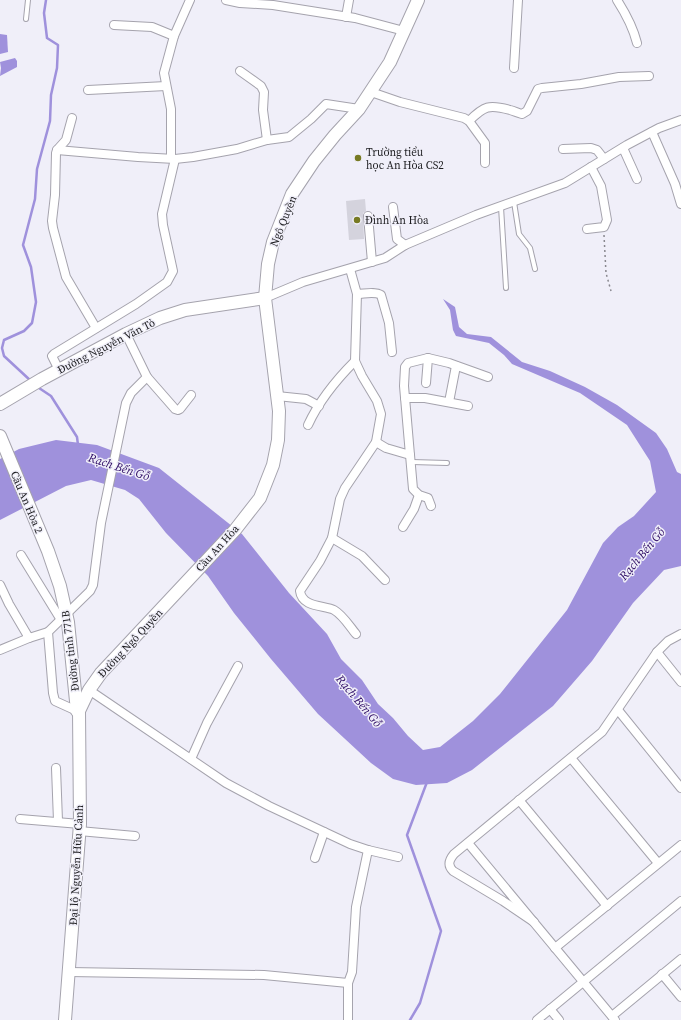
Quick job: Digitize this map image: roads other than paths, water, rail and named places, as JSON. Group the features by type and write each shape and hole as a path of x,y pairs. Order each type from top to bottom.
{"street":[{"path":"59,370 52,356 54,354 136,304 167,282 171,277 173,271 162,214 173,158 171,109 164,73 174,36 190,0"},
{"path":"226,0 240,3 273,2 355,18 404,31"},
{"path":"346,17 349,0"},
{"name":"Ngô Quyền","path":"260,498 273,465 278,440 279,411 265,298 268,264 272,242 292,194 314,161 371,92 390,62 418,0"},
{"path":"514,68 518,0"},
{"path":"617,0 634,29 637,43"},
{"path":"114,25 152,27 174,36"},
{"path":"240,71 261,86 264,92 263,110 267,140"},
{"path":"469,121 483,108 490,107 498,107 522,114 527,111 538,89 582,84 619,77 649,76"},
{"path":"88,90 166,86"},
{"path":"371,92 400,102 464,118 469,121 485,143 485,163"},
{"path":"57,150 138,157 173,158 236,149 267,140 289,137 311,120 326,104 358,109"},
{"path":"72,118 66,140 56,153 55,195 52,214 53,228 66,277 96,328"},
{"path":"265,298 303,282 385,258 405,245 476,215 565,183 659,128 681,120"},
{"path":"652,132 676,184 681,204"},
{"path":"563,149 591,148 597,150 604,159"},
{"path":"623,148 637,179"},
{"path":"587,229 604,227 607,220 601,186 591,167"},
{"path":"393,207 397,239 405,245"},
{"path":"368,216 372,262"},
{"path":"350,269 357,294 355,361 379,406 381,414 376,442 352,477 340,500 332,538 320,562 300,591 300,594 313,605 334,610 356,634"},
{"path":"357,294 378,293 381,295 389,323 392,352"},
{"name":"Đường Nguyễn Văn Tỏ","path":"0,404 42,379 154,320 177,312 265,298"},
{"path":"126,334 147,377 175,409 180,409 191,395"},
{"path":"426,383 428,358"},
{"path":"431,506 428,498 419,495 413,490 404,386 405,367 408,363 428,358 488,377"},
{"path":"308,425 312,416 340,376 355,361"},
{"path":"449,402 456,366"},
{"path":"0,650 48,632 90,591 93,585 101,523 126,403 131,393 147,377"},
{"path":"277,396 306,398 319,406"},
{"path":"405,398 425,398 468,406"},
{"name":"Cầu An Hòa 2","path":"0,436 54,568"},
{"path":"376,442 411,459"},
{"path":"404,527 414,509 419,495"},
{"name":"Cầu An Hòa","path":"173,596 235,530 260,498"},
{"path":"332,538 362,556 386,580"},
{"path":"21,555 64,617"},
{"name":"Đường tỉnh 771B","path":"54,568 64,617 78,711"},
{"path":"0,585 9,604 29,638"},
{"name":"Đường Ngô Quyền","path":"89,690 101,673 173,596"},
{"path":"48,632 53,693 55,700 78,711"},
{"path":"534,922 503,901 451,870 449,864 451,857 602,732 657,652 668,641 681,634"},
{"path":"657,652 681,682"},
{"path":"191,759 207,723 238,666"},
{"path":"89,690 226,783 269,806 350,844 368,850 398,856"},
{"name":"Đường tỉnh 771B","path":"78,711 89,690"},
{"path":"618,710 681,788"},
{"name":"Đại lộ Nguyễn Hữu Cảnh","path":"65,1020 79,828 78,711"},
{"path":"571,758 658,864"},
{"path":"56,768 58,821"},
{"path":"519,800 607,906"},
{"path":"20,819 58,821 79,828 134,836"},
{"path":"315,858 324,832"},
{"path":"468,843 613,1018 681,959"},
{"path":"555,948 681,845"},
{"path":"348,1020 348,983 352,972 356,907 368,850"},
{"path":"538,1020 681,901"},
{"path":"69,972 264,975 348,983"},
{"path":"662,974 681,997"},
{"path":"550,1009 559,1020"}],"lane":[{"path":"26,19 28,0"},
{"path":"514,201 519,234 530,248 535,269"},
{"path":"501,206 506,288"},
{"path":"411,459 446,464"}],"water":[{"path":"0,34 7,35 8,52 0,54"},
{"path":"15,58 17,61 17,67 0,76 0,62"},
{"name":"Rạch Bến Gỗ","path":"443,299 455,307 459,327 467,334 491,337 522,362 550,371 585,387 617,405 656,433 667,449 677,472 681,474 681,566 664,570 633,603 592,661 553,706 472,770 447,783 416,785 393,779 371,763 318,714 234,613 208,576 166,533 139,499 125,490 91,480 66,486 0,520 0,459 19,449 56,440 97,445 159,468 242,534 289,593 327,634 341,659 362,680 378,704 393,718 408,736 423,750 440,747 473,721 500,694 567,610 603,543 618,527 634,516 656,492 650,461 627,425 580,393 512,364 504,355 489,343 456,336 453,330 450,310"}],"waterway":[{"path":"31,381 4,356 2,348 4,340 24,331 32,323 36,302 31,267 23,245 35,199 37,169 50,121 51,95 57,68 58,45 47,38 44,13 46,0"},
{"path":"36,386 51,396 77,437 78,445"},
{"path":"410,1020 420,1003 441,931 407,835 427,782"}],"place":[{"name":"Trường tiểu học An Hòa CS2","path":"358,158"},
{"name":"Đình An Hòa","path":"357,220"}]}
